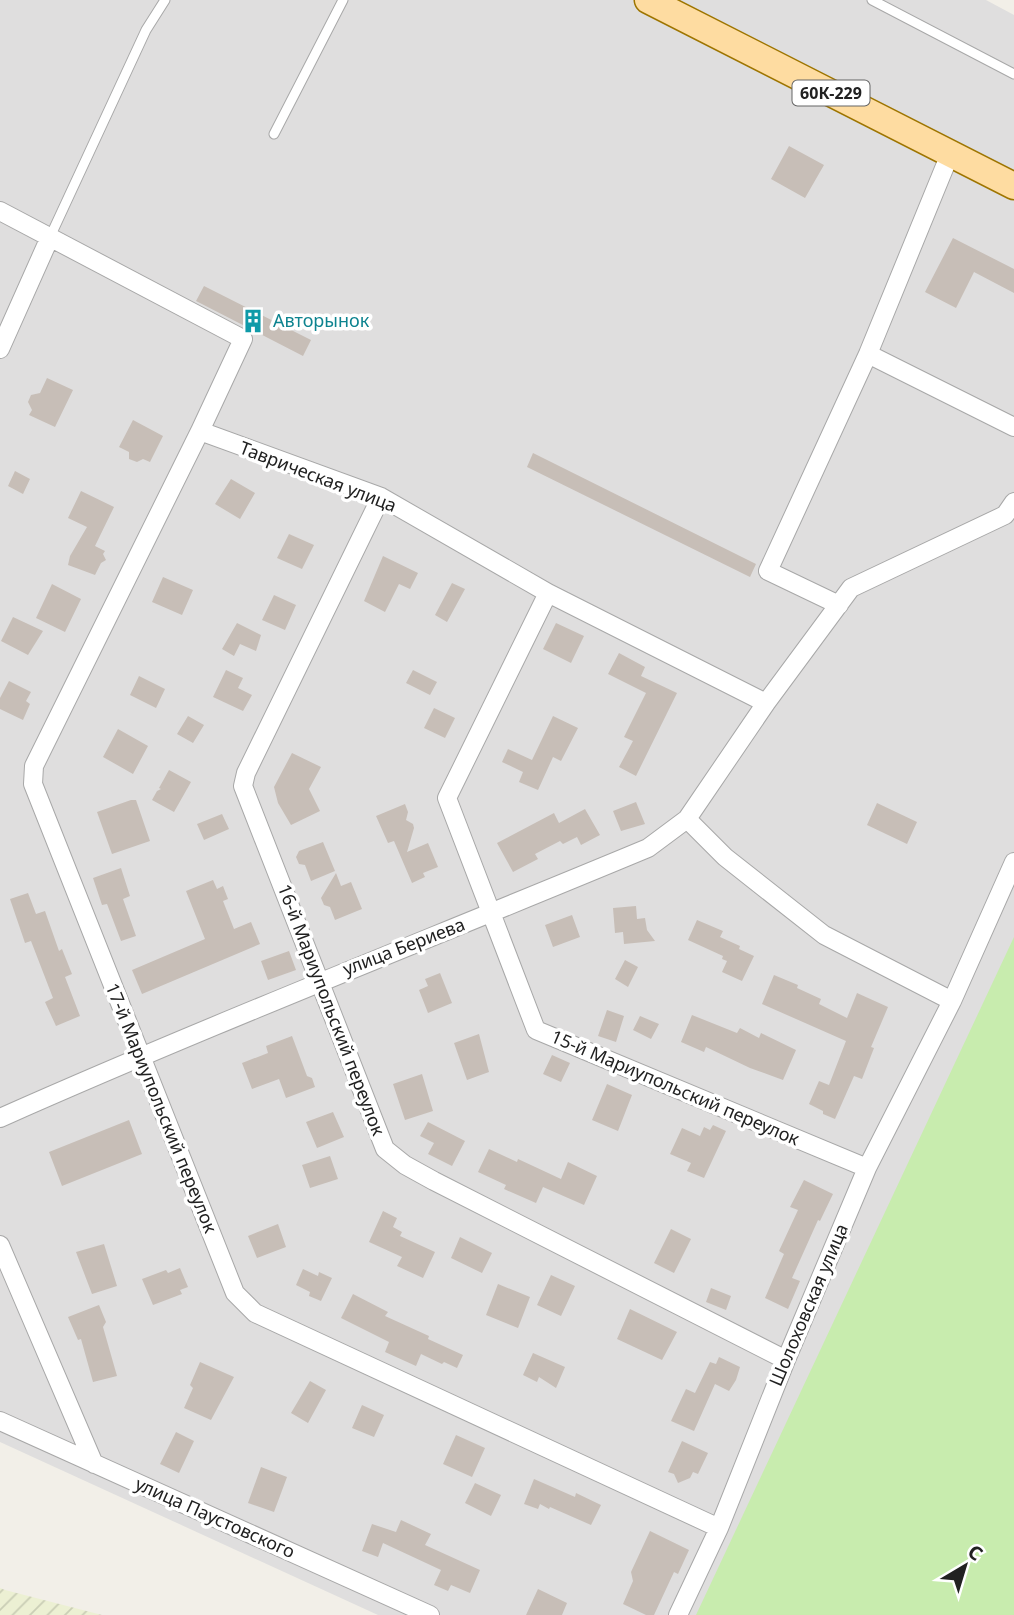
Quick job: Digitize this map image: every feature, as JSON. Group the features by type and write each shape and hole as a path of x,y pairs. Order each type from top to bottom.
{"main road":[{"name":"60К-229","path":"648,0 1014,186"}],"street":[{"path":"839,605 768,571 868,354 950,154"},
{"path":"0,211 243,340 200,431"},
{"path":"0,349 50,237"},
{"path":"868,354 1014,426"},
{"name":"Таврическая улица","path":"200,431 381,497 548,593 766,703"},
{"name":"17-й Мариупольский переулок","path":"200,431 34,766 33,784 235,1293 255,1314 719,1528"},
{"name":"16-й Мариупольский переулок","path":"381,497 246,773 243,786 385,1149 405,1165 434,1181 786,1360"},
{"name":"улица Бериева","path":"0,1118 141,1055 648,848 687,819 766,703 851,588 1005,515 1014,502"},
{"name":"15-й Мариупольский переулок","path":"548,593 447,798 536,1030 867,1168"},
{"path":"687,819 724,857 824,935 952,1001"},
{"name":"Шолоховская улица","path":"678,1615 719,1528 867,1168 952,1001 1014,862"},
{"path":"0,1245 94,1464"},
{"name":"улица Паустовского","path":"0,1421 430,1615"}],"lane":[{"path":"50,237 146,30 165,0"},
{"path":"274,134 342,0"},
{"path":"872,0 1014,74"}],"shaded area":[{"path":"0,0 986,0 1014,15 1014,1615 378,1615 0,1442"}],"green space":[{"path":"1014,937 1014,1615 696,1615"},
{"path":"0,1588 5,1590 102,1615 0,1615"}],"building":[{"path":"789,146 824,165 805,198 771,179"},
{"path":"953,238 1014,269 1014,293 974,272 956,308 925,292"},
{"name":"Авторынок","path":"204,286 311,340 303,356 196,301"},
{"path":"47,378 73,390 55,427 29,415 32,410 28,402 31,395 40,393"},
{"path":"133,420 163,436 150,462 129,459 129,452 119,447"},
{"path":"533,453 756,564 750,577 527,467"},
{"path":"15,471 30,479 23,494 8,486"},
{"path":"231,479 255,493 240,519 215,504"},
{"path":"81,491 114,507 95,546 105,551 103,554 106,560 101,563 95,575 68,565 70,556 87,527 68,518"},
{"path":"289,534 314,545 302,569 277,558"},
{"path":"383,556 418,573 410,589 399,584 385,612 364,601"},
{"path":"163,577 193,590 182,615 152,602"},
{"path":"452,583 465,589 447,622 435,615"},
{"path":"52,584 81,599 65,632 36,618"},
{"path":"274,595 296,605 285,630 262,620"},
{"path":"13,617 43,631 28,655 1,641"},
{"path":"237,623 261,635 256,651 240,644 234,656 222,649"},
{"path":"556,623 584,636 571,663 543,649"},
{"path":"619,653 645,667 641,676 677,693 636,776 619,767 633,741 624,737 646,693 608,674"},
{"path":"226,670 243,678 238,688 252,695 243,711 213,697"},
{"path":"413,670 437,682 430,695 406,683"},
{"path":"139,676 165,689 156,708 130,695"},
{"path":"9,681 31,692 26,701 30,704 23,720 0,709 0,698"},
{"path":"434,708 455,718 445,738 424,728"},
{"path":"188,716 204,725 193,743 177,734"},
{"path":"553,716 578,728 561,761 553,757 538,790 519,782 523,772 502,762 508,749 532,760"},
{"path":"118,729 148,746 133,774 103,757"},
{"path":"292,753 321,767 309,789 320,811 291,825 278,803 274,787"},
{"path":"169,770 191,782 174,812 152,800 161,789 159,788"},
{"path":"136,800 150,841 112,854 97,812"},
{"path":"636,802 645,824 621,831 613,811"},
{"path":"877,803 917,822 907,844 867,825"},
{"path":"405,804 408,812 406,820 413,824 414,828 407,852 428,843 438,867 423,873 425,877 412,883 394,841 388,843 376,816"},
{"path":"585,809 600,835 581,845 577,837 563,844 560,841 535,854 538,859 513,872 497,843 554,813 559,823"},
{"path":"222,814 229,829 204,840 197,824"},
{"path":"323,842 335,871 311,881 305,865 299,864 296,857 299,851"},
{"path":"121,868 130,896 123,899 136,936 121,941 107,904 102,905 93,878"},
{"path":"336,873 341,886 351,882 362,909 335,920 330,907 324,905 321,898"},
{"path":"213,880 217,889 223,886 228,899 223,901 234,929 251,922 260,944 142,994 132,970 205,939 186,891"},
{"path":"28,893 36,914 45,911 59,951 62,949 72,974 65,977 80,1016 56,1026 45,1002 53,998 31,941 25,943 10,899"},
{"path":"636,906 637,919 645,918 647,930 655,941 624,944 623,932 615,933 613,908"},
{"path":"572,915 580,937 553,947 545,925"},
{"path":"697,920 723,931 720,937 754,956 742,981 722,972 727,961 722,959 723,956 688,940"},
{"path":"289,951 296,970 268,980 261,961"},
{"path":"625,960 638,967 628,987 615,979"},
{"path":"440,973 452,1003 428,1013 419,990 428,986 425,979"},
{"path":"774,975 798,985 797,988 821,999 819,1004 847,1018 857,993 888,1007 871,1047 874,1048 862,1079 854,1076 835,1119 809,1104 819,1081 829,1085 846,1041 762,1004"},
{"path":"607,1010 624,1016 616,1042 598,1036"},
{"path":"692,1015 737,1033 740,1028 759,1038 761,1033 796,1050 783,1080 706,1047 704,1052 681,1042"},
{"path":"640,1016 659,1024 651,1039 633,1030"},
{"path":"479,1034 489,1072 467,1080 454,1043"},
{"path":"292,1036 307,1076 312,1078 315,1087 286,1098 279,1079 252,1089 242,1063 268,1053 266,1046"},
{"path":"552,1055 570,1063 561,1082 543,1074"},
{"path":"422,1074 433,1111 405,1120 393,1084"},
{"path":"607,1084 632,1095 618,1131 592,1120"},
{"path":"333,1112 344,1137 317,1148 306,1122"},
{"path":"129,1120 142,1154 62,1186 49,1152"},
{"path":"428,1122 465,1141 452,1166 428,1154 434,1143 420,1136"},
{"path":"713,1125 726,1131 704,1178 687,1171 691,1163 670,1154 682,1128 700,1136 704,1127 710,1130"},
{"path":"489,1149 561,1179 568,1162 597,1176 584,1205 543,1187 536,1203 504,1189 506,1185 478,1172"},
{"path":"330,1156 338,1179 310,1188 302,1165"},
{"path":"804,1180 833,1194 792,1278 800,1281 788,1309 765,1298 784,1254 779,1251 798,1210 790,1207"},
{"path":"383,1211 397,1218 393,1227 402,1232 400,1236 435,1252 423,1278 397,1266 402,1257 369,1242"},
{"path":"278,1224 286,1247 257,1258 248,1236"},
{"path":"671,1229 691,1239 674,1273 654,1263"},
{"path":"460,1237 492,1253 482,1273 451,1258"},
{"path":"104,1244 117,1286 92,1294 76,1252"},
{"path":"180,1268 188,1287 180,1290 182,1294 153,1305 142,1279"},
{"path":"303,1269 318,1276 319,1272 332,1278 321,1301 309,1296 310,1292 296,1285"},
{"path":"551,1275 575,1286 561,1316 537,1305"},
{"path":"498,1284 530,1297 518,1328 486,1315"},
{"path":"711,1288 731,1296 726,1310 706,1302"},
{"path":"353,1294 388,1312 385,1316 463,1355 457,1368 421,1354 416,1366 385,1352 389,1342 341,1318"},
{"path":"99,1305 106,1322 103,1327 117,1376 93,1382 81,1339 78,1340 68,1317"},
{"path":"630,1309 677,1332 662,1360 617,1339"},
{"path":"533,1353 565,1367 556,1388 539,1377 537,1382 523,1375"},
{"path":"719,1357 740,1367 729,1391 715,1384 694,1431 671,1421 686,1389 695,1393 710,1362 716,1364"},
{"path":"200,1362 234,1377 211,1420 184,1408"},
{"path":"310,1381 326,1390 308,1423 291,1413"},
{"path":"362,1405 384,1415 374,1437 352,1428"},
{"path":"176,1432 194,1441 179,1473 160,1464"},
{"path":"456,1435 485,1448 472,1477 443,1464"},
{"path":"682,1441 708,1453 698,1474 693,1472 690,1478 678,1483 674,1474 668,1472"},
{"path":"261,1467 287,1477 274,1512 248,1503"},
{"path":"534,1479 575,1497 576,1493 601,1505 591,1525 550,1507 549,1509 540,1504 538,1509 524,1504"},
{"path":"475,1483 501,1495 491,1516 465,1503"},
{"path":"401,1520 431,1534 425,1545 480,1570 470,1593 451,1585 448,1591 434,1585 441,1570 383,1543 378,1557 362,1551 372,1524 396,1532"},
{"path":"650,1531 689,1550 678,1574 674,1572 654,1615 646,1615 623,1604 633,1581 631,1572"},
{"path":"538,1589 567,1603 562,1615 526,1615"}],"place":[{"name":"Авторынок","path":"253,321"}]}
